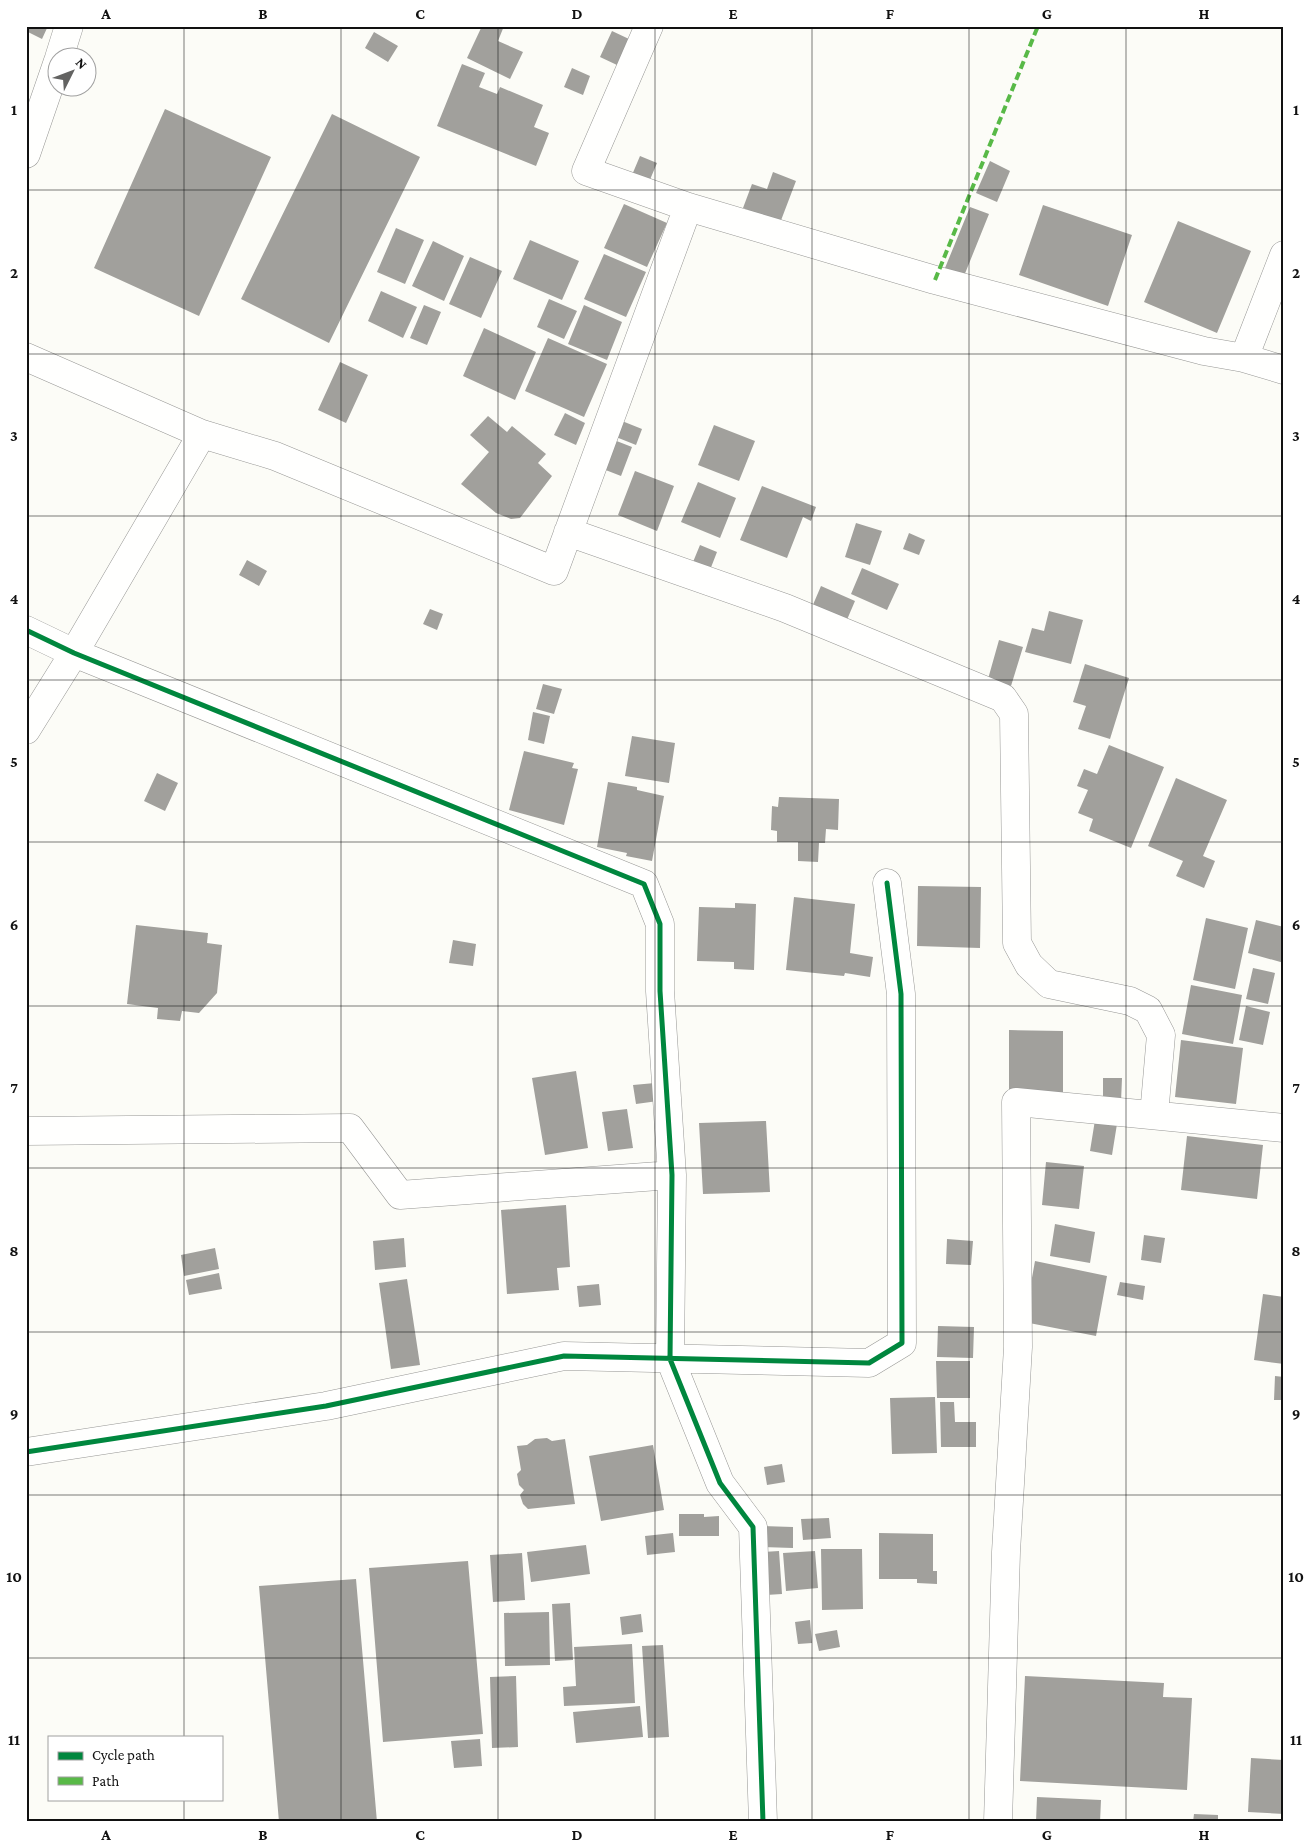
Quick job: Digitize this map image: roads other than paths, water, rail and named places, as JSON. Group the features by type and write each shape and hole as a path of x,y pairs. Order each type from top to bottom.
{"street":[{"path":"62,48 69,26"},
{"path":"649,26 586,171 688,207 935,280 1204,351 1244,358 1284,370"},
{"path":"26,154 48,89"},
{"path":"26,357 202,434 275,456 554,571 688,207"},
{"path":"1244,358 1284,255"},
{"path":"26,730 74,653 202,434"},
{"path":"568,532 785,608 1003,698 1014,714 1018,943 1029,965 1049,984 1130,1000 1148,1010 1161,1035 1154,1115"},
{"path":"26,630 74,653 644,884 660,924 660,991 672,1174 670,1360 720,1483 752,1527 763,1822"},
{"path":"26,1452 326,1406 564,1356 670,1360 869,1363 902,1344 901,994 887,883"},
{"path":"998,1822 1006,1552 1018,1347 1016,1102 1284,1128"},
{"path":"26,1131 350,1128 400,1195 672,1174"}]}
